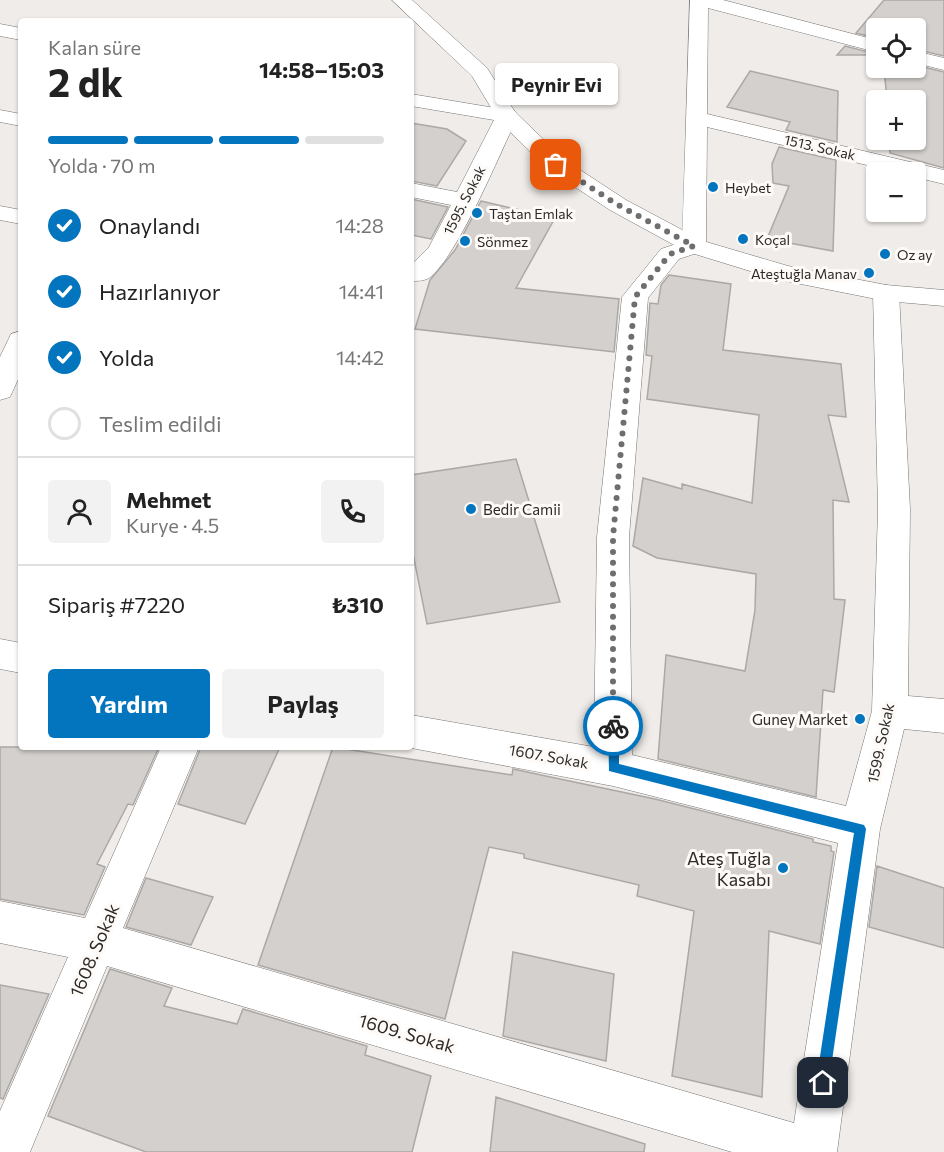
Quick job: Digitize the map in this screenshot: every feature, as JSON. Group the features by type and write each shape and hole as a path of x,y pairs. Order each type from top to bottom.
{"street":[{"path":"400,0 480,72 507,116 556,165 618,205 694,246 785,273 886,293 944,298"},
{"path":"694,246 695,118 700,0 866,43"},
{"path":"0,30 18,33"},
{"path":"926,60 944,64"},
{"path":"414,100 507,116"},
{"path":"0,116 18,119"},
{"name":"1595. Sokak","path":"414,273 419,273 440,250 507,116"},
{"name":"1513. Sokak","path":"695,118 944,177"},
{"path":"414,191 464,200"},
{"path":"0,213 18,216"},
{"path":"613,768 613,537 635,297 670,254 694,246"},
{"name":"1599. Sokak","path":"812,1152 860,829 890,711 894,508 886,293"},
{"path":"0,390 18,347"},
{"path":"0,654 18,657"},
{"path":"890,711 944,716"},
{"name":"1607. Sokak","path":"414,733 613,768 860,829"},
{"name":"1608. Sokak","path":"6,1152 179,750"},
{"name":"1609. Sokak","path":"0,922 98,942 812,1152"}],"building":[{"path":"884,0 944,0 944,56 926,52 926,18 869,18"},
{"path":"866,21 866,36 856,33"},
{"path":"845,46 866,51 866,55 837,55"},
{"path":"926,68 944,72 944,168 890,153 890,150 926,150 926,90 886,90 885,78 926,78"},
{"path":"750,71 838,91 837,142 786,130 790,122 727,107"},
{"path":"414,124 447,129 466,141 437,186 414,182"},
{"path":"779,147 836,160 833,251 767,239 789,186 773,183 772,164"},
{"path":"414,200 448,207 431,239 414,236"},
{"path":"481,201 555,218 516,288 619,299 614,352 415,329 430,280 455,250"},
{"path":"669,275 731,284 723,350 841,364 846,417 828,415 849,502 833,500 834,599 845,600 834,692 823,690 816,797 658,759 666,655 745,671 755,610 756,574 657,558 633,546 643,478 682,489 682,484 752,503 759,415 647,399 652,356 646,355 650,303 658,304 661,285"},
{"name":"Bedir Camii","path":"516,459 560,602 427,624 414,559 414,475"},
{"path":"0,747 18,747 18,750 158,750 133,805 128,804 97,864 105,867 84,915 0,899"},
{"path":"200,750 279,750 245,824 178,804"},
{"path":"332,750 352,750 512,775 513,769 655,799 813,839 813,842 831,846 831,851 834,852 820,944 769,931 762,1097 672,1076 694,911 637,896 639,885 524,858 524,854 489,847 445,1019 258,965"},
{"path":"877,866 944,888 944,948 869,927"},
{"path":"146,878 213,897 191,945 126,927"},
{"path":"513,952 614,974 606,1061 503,1036"},
{"path":"110,969 172,988 164,1006 237,1024 243,1009 367,1046 365,1055 431,1076 412,1152 146,1152 48,1116"},
{"path":"0,985 49,994 3,1099 0,1098"},
{"path":"496,1097 645,1144 644,1152 490,1152"}],"way so far":[{"path":"556,165 618,205 694,246 670,254 635,297 613,537 613,726"}],"place":[{"name":"Peynir Evi","path":"556,165"},
{"name":"Heybet","path":"713,187"},
{"name":"Taştan Emlak","path":"477,213"},
{"name":"Koçal","path":"743,239"},
{"name":"Sönmez","path":"465,241"},
{"name":"Oz ay","path":"885,254"},
{"name":"Ateştuğla Manav","path":"869,273"},
{"name":"Bedir Camii","path":"471,509"},
{"name":"Guney Market","path":"860,719"},
{"name":"Ateş Tuğla Kasabı","path":"783,868"}],"route":[{"path":"613,726 613,768 860,829 823,1083"}]}
